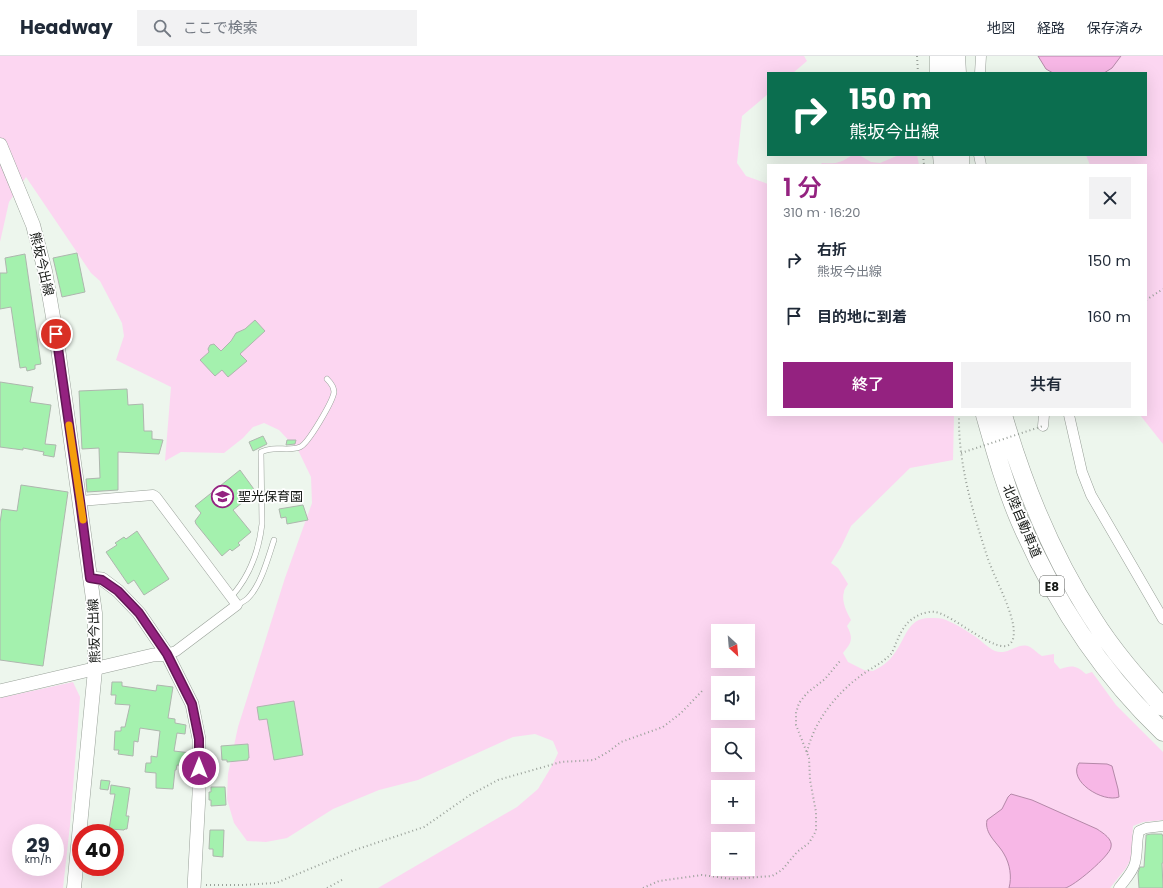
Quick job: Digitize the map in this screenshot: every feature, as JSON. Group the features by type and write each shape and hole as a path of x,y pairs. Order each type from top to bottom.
{"highway":[{"path":"939,56 939,72"},
{"path":"956,56 956,72"},
{"name":"北陸自動車道","path":"985,416 1004,478 1019,518 1037,557 1058,596 1101,662 1124,691 1163,732"},
{"name":"北陸自動車道","path":"1003,416 1036,510 1052,548 1072,585 1094,621 1117,653 1163,707"}],"main road":[{"name":"熊坂今出線","path":"0,145 33,225 45,271 56,334 95,613 95,670 74,888"}],"street":[{"path":"980,72 981,56"},
{"path":"1043,426 1044,416"},
{"path":"1069,416 1082,472 1091,495 1163,619"},
{"path":"0,691 176,651 237,606 156,497 153,495 80,501"},
{"path":"90,578 102,580 118,591 139,613 167,654 192,704 199,739 199,794 194,886"},
{"path":"1119,888 1135,865 1137,852 1136,841 1140,831 1146,828 1163,826"}],"lane":[{"path":"231,597 241,586 245,578 261,535 261,452 268,448 299,448 307,442 319,423 334,392 332,384 326,379"},
{"path":"237,606 248,598 257,585 267,562 274,540"}],"path":[{"path":"917,56 918,72"},
{"path":"1147,299 1163,289"},
{"path":"807,752 824,712 851,684 891,653 909,620 925,612 935,611 947,615 998,646 1005,647 1010,644 1014,636 1006,600 988,560 972,504 961,454 959,416"},
{"path":"961,454 1043,426"},
{"path":"643,888 659,881 702,875 732,879 772,876 782,870 797,852 808,843 816,831 816,812 807,752 796,725 796,713 799,703 825,679 840,661"},
{"path":"194,886 276,883 355,850 424,827 470,795 498,780 560,762 594,760 621,742 663,727 681,713 703,690"},
{"path":"327,888 342,880"}],"shaded area":[{"path":"0,56 804,56 807,61 794,72 767,72 767,95 742,116 737,163 746,176 767,184 767,416 954,416 953,460 910,468 851,526 831,563 838,568 848,584 844,591 843,599 851,620 847,626 851,641 843,653 848,662 864,670 873,671 890,659 912,625 923,619 939,618 961,628 995,651 1005,652 1017,647 1026,646 1032,648 1042,656 1054,654 1054,662 1060,669 1074,667 1086,674 1092,672 1116,705 1163,752 1163,820 1143,822 1133,826 1131,859 1126,868 1110,888 378,888 517,807 538,789 558,753 553,741 535,734 513,737 418,780 379,790 333,809 287,838 266,842 247,841 234,823 227,799 228,774 238,727 285,578 312,503 311,477 298,450 279,430 264,423 253,427 243,438 224,453 181,452 165,461 171,387 116,360 124,336 122,323 100,281 91,273 26,177 9,202 0,242"},
{"path":"1038,56 1121,56 1112,68 1106,72 1051,72 1046,69"},
{"path":"1055,56 1163,56 1163,444 1141,416 1147,416 1147,164 1090,164 1086,156 1147,156 1147,72 1064,72"},
{"path":"851,156 861,156 871,162 880,163 897,156 917,156 919,164 821,164 845,160"},
{"path":"73,682 80,697 70,825 63,888 0,888 0,698"},
{"path":"1079,763 1107,764 1112,766 1119,797 1104,797 1088,789 1078,777 1077,770"},
{"path":"1011,794 1032,800 1097,829 1107,836 1110,841 1111,847 1109,851 1105,857 1091,870 1065,888 1009,888 1010,871 1008,862 989,834 987,820 1002,809"}],"building":[{"path":"77,253 85,292 62,297 53,258"},
{"path":"25,254 41,364 35,365 35,369 27,371 26,367 20,368 11,307 0,309 0,273 7,273 5,258"},
{"path":"255,320 265,331 240,354 247,361 228,377 222,370 215,376 200,360 209,352 208,349 210,345 214,344 221,351 231,341 236,333 245,329"},
{"path":"0,382 33,387 30,402 51,405 45,444 56,445 54,457 43,455 44,452 23,448 23,450 0,447"},
{"path":"127,389 128,405 143,404 144,431 152,431 152,439 163,440 159,454 118,452 118,490 87,492 86,479 100,478 99,448 82,449 79,391"},
{"path":"263,436 267,444 253,451 249,442"},
{"path":"287,440 296,440 295,444 286,445"},
{"path":"240,470 256,492 233,510 251,532 238,543 240,545 232,551 230,549 222,556 196,524 195,521 201,513 195,506"},
{"path":"21,485 68,492 43,666 0,660 0,523 2,509 17,511"},
{"path":"303,505 308,520 287,524 286,517 281,518 279,509"},
{"path":"137,531 169,579 144,595 134,580 128,584 106,552 117,545 115,543 124,537 126,539"},
{"path":"112,682 122,682 122,686 156,691 157,685 173,687 168,718 175,719 175,723 186,725 185,734 177,733 174,751 191,753 189,766 177,765 173,789 156,788 156,773 145,772 146,763 151,763 151,756 157,757 160,731 140,728 138,742 134,741 133,756 118,754 119,750 114,750 115,731 121,731 121,727 125,727 130,705 115,704 116,695 111,695"},
{"path":"294,701 303,755 274,760 267,719 259,720 257,707"},
{"path":"248,744 248,760 227,762 227,760 222,760 221,746"},
{"path":"101,780 110,781 108,790 100,789"},
{"path":"111,785 130,788 126,816 129,816 127,829 124,830 124,824 110,824 115,794 110,794"},
{"path":"211,787 225,787 226,805 211,806 209,792 211,792"},
{"path":"210,830 224,830 223,857 213,856 213,849 209,849"},
{"path":"1162,834 1163,837 1163,888 1139,888 1138,873 1140,867 1144,867 1146,835"}],"slow traffic":[{"path":"69,425 83,520"}],"place":[{"name":"聖光保育園","path":"223,496"}],"route":[{"path":"56,334 90,578 102,580 118,591 139,613 167,654 192,704 196,717 199,739 199,768"}]}
